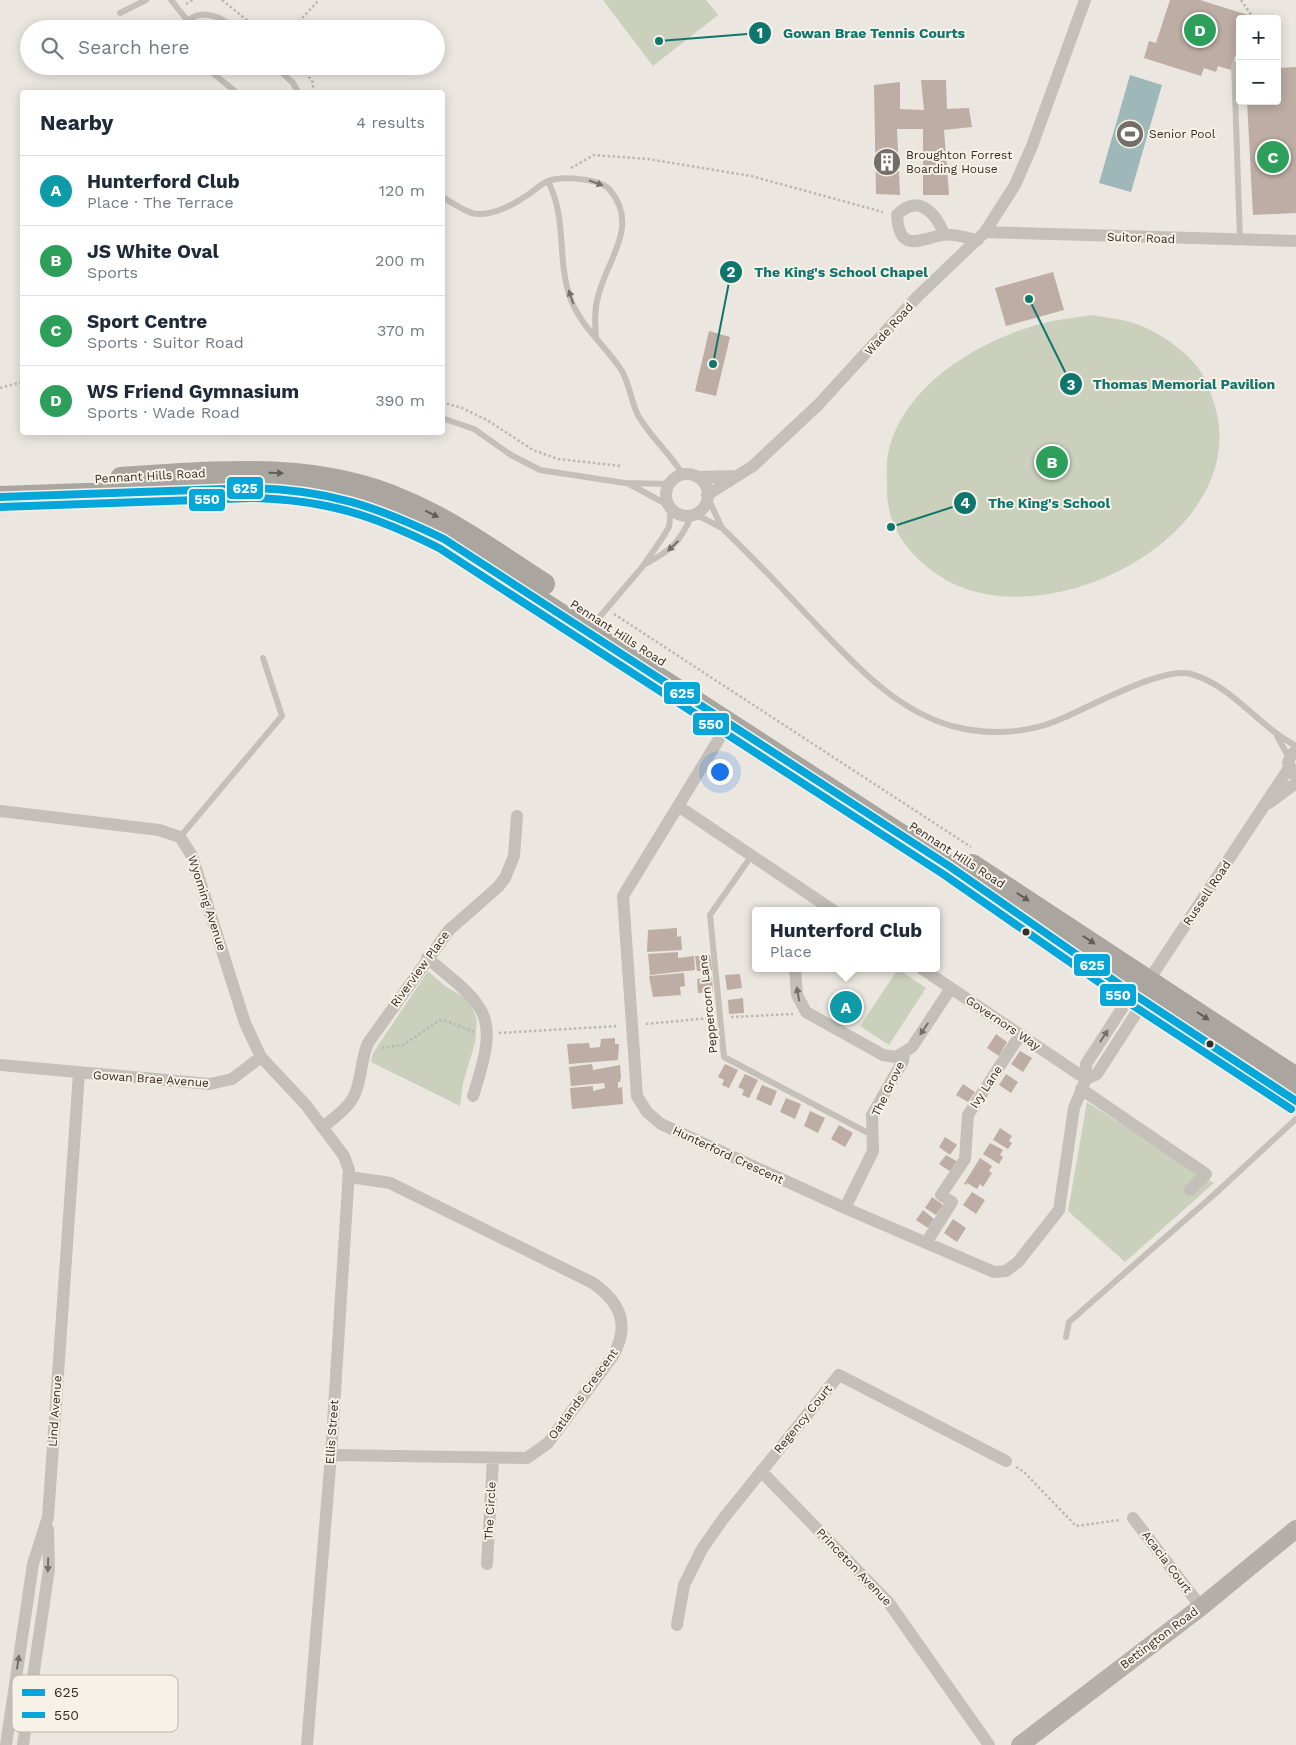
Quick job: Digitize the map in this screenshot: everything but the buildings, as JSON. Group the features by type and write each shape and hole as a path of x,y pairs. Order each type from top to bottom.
{"highway":[{"name":"Pennant Hills Road","path":"0,483 229,472 294,473 336,479 404,500 439,518 602,615 1296,1100"},
{"name":"Pennant Hills Road","path":"0,497 252,488 289,489 318,492 373,506 418,524 1142,991 1296,1078"}],"main road":[{"name":"Bettington Road","path":"1020,1745 1201,1607 1296,1529"}],"street":[{"name":"Wade Road","path":"707,496 740,476 818,406 918,297 981,236 1015,185 1032,146 1085,0"},
{"path":"921,206 932,212 940,222 944,234 924,241 910,241 902,236 898,226 898,216 904,209 921,206"},
{"name":"Suitor Road","path":"944,234 1296,242"},
{"path":"697,478 705,485 707,496 704,507 693,515 681,515 670,507 666,495 669,484 683,475 697,478 740,476"},
{"name":"Hunterford Crescent","path":"718,716 720,739 623,896 637,1096 647,1112 660,1124 845,1208 994,1272 1006,1271 1018,1262 1059,1210 1074,1108 1083,1084"},
{"name":"Russell Road","path":"1142,991 1293,763"},
{"path":"1265,806 1296,783"},
{"path":"678,806 752,855 816,906"},
{"path":"0,811 160,830 180,837"},
{"name":"Riverview Place","path":"323,1127 347,1106 353,1098 359,1080 363,1054 368,1043 427,958 454,924 494,892 505,878 514,856 517,816"},
{"name":"Wyoming Avenue","path":"180,837 192,856 249,1035 261,1057"},
{"path":"427,958 470,993 481,1010 488,1034 488,1044 473,1096"},
{"path":"795,972 797,995 806,1012 883,1055 896,1057 904,1054"},
{"name":"Governors Way","path":"927,972 1020,1035 1083,1084 1206,1174 1190,1190"},
{"name":"The Grove","path":"845,1208 873,1150 872,1115 903,1061 904,1054 917,1039 951,988"},
{"path":"1083,1084 1097,1074 1142,991"},
{"name":"Ivy Lane","path":"926,1243 952,1202 941,1195 965,1159 968,1115 1020,1035"},
{"path":"261,1057 300,1098 323,1127"},
{"name":"Gowan Brae Avenue","path":"0,1065 210,1084 232,1080 261,1057"},
{"name":"Lind Avenue","path":"16,1675 33,1564 48,1517 79,1073"},
{"name":"Ellis Street","path":"307,1745 331,1455 350,1177 347,1161 323,1127"},
{"name":"Oatlands Crescent","path":"331,1455 493,1459 527,1458 548,1443 613,1356 620,1343 623,1330 617,1307 611,1297 593,1283 425,1200 382,1181 350,1177"},
{"name":"Regency Court","path":"677,1625 684,1585 702,1550 723,1519 839,1375 1006,1461"},
{"name":"The Circle","path":"488,1564 493,1459"},
{"name":"Princeton Avenue","path":"761,1471 889,1603 989,1745"},
{"path":"33,1675 49,1569 48,1517"},
{"name":"Acacia Court","path":"1133,1518 1201,1607"},
{"name":"Lind Avenue","path":"6,1745 12,1705"},
{"path":"23,1745 25,1732"}],"lane":[{"path":"120,12 146,0"},
{"path":"171,0 187,20 206,13 224,20"},
{"path":"1234,64 1240,242"},
{"path":"215,75 234,90"},
{"path":"285,75 297,90"},
{"path":"445,199 474,214 495,212 517,202 548,181 581,179 595,181 608,188 616,198 623,217 620,241 596,304 596,338"},
{"path":"548,181 555,195 561,218 564,261 571,298 577,314 622,372 638,415 646,429 676,462 683,475"},
{"path":"445,419 474,429 511,455 540,470 626,483 669,484"},
{"path":"602,615 643,566 669,527 670,507 626,483"},
{"path":"707,496 722,528 861,671 908,706 952,726 1001,733 1054,722 1154,678 1188,673 1226,691 1276,735 1296,746"},
{"path":"643,566 666,553 681,538 693,515 722,528"},
{"path":"180,837 282,716 263,658"},
{"path":"1276,735 1293,763"},
{"name":"Peppercorn Lane","path":"752,855 710,915 724,1057 872,1135"},
{"path":"1066,1337 1069,1322 1217,1192 1296,1119"}],"path":[{"path":"222,0 247,20"},
{"path":"300,20 319,0"},
{"path":"1241,0 1251,15"},
{"path":"307,75 312,80 314,90"},
{"path":"548,181 594,155 648,160 751,176 898,216"},
{"path":"0,388 20,383"},
{"path":"445,403 462,408 487,420 533,450 558,459 622,466"},
{"name":"Pennant Hills Road","path":"602,615 975,850"},
{"path":"376,1048 403,1046 440,1020 475,1033 488,1034"},
{"path":"1006,1461 1023,1471 1076,1526 1133,1518"}],"green space":[{"path":"603,0 706,0 718,15 653,66"},
{"path":"1092,315 1128,321 1157,334 1175,345 1191,359 1203,375 1212,397 1219,446 1205,492 1175,531 1133,563 1084,585 1032,596 982,593 938,575 907,547 894,524 887,498 888,454 896,429 909,407 927,386 971,353 1020,330 1056,320"},
{"path":"428,971 445,986 469,1000 477,1020 475,1043 463,1083 460,1106 371,1062 373,1053"},
{"path":"896,972 902,972 926,988 889,1045 860,1026"},
{"path":"1087,1102 1214,1183 1125,1262 1068,1211"}],"water":[{"name":"Senior Pool","path":"1130,75 1162,85 1131,192 1099,183"}],"transit line":[{"name":"625","path":"0,497 252,488 279,489 328,496 351,502 419,527 444,539 949,866 1132,993 1296,1101"},
{"name":"550","path":"0,507 252,498 279,499 349,511 415,536 439,548 943,874 1126,1001 1291,1109"}],"place":[{"name":"WS Friend Gymnasium","path":"1200,30"},
{"name":"Gowan Brae Tennis Courts","path":"659,41"},
{"name":"Senior Pool","path":"1130,134"},
{"name":"Sport Centre","path":"1273,157"},
{"name":"Broughton Forrest Boarding House","path":"887,162"},
{"name":"Thomas Memorial Pavilion","path":"1029,299"},
{"name":"The King's School Chapel","path":"713,364"},
{"name":"JS White Oval","path":"1052,462"},
{"name":"The King's School","path":"891,527"},
{"name":"Hunterford Club","path":"846,1007"}]}
